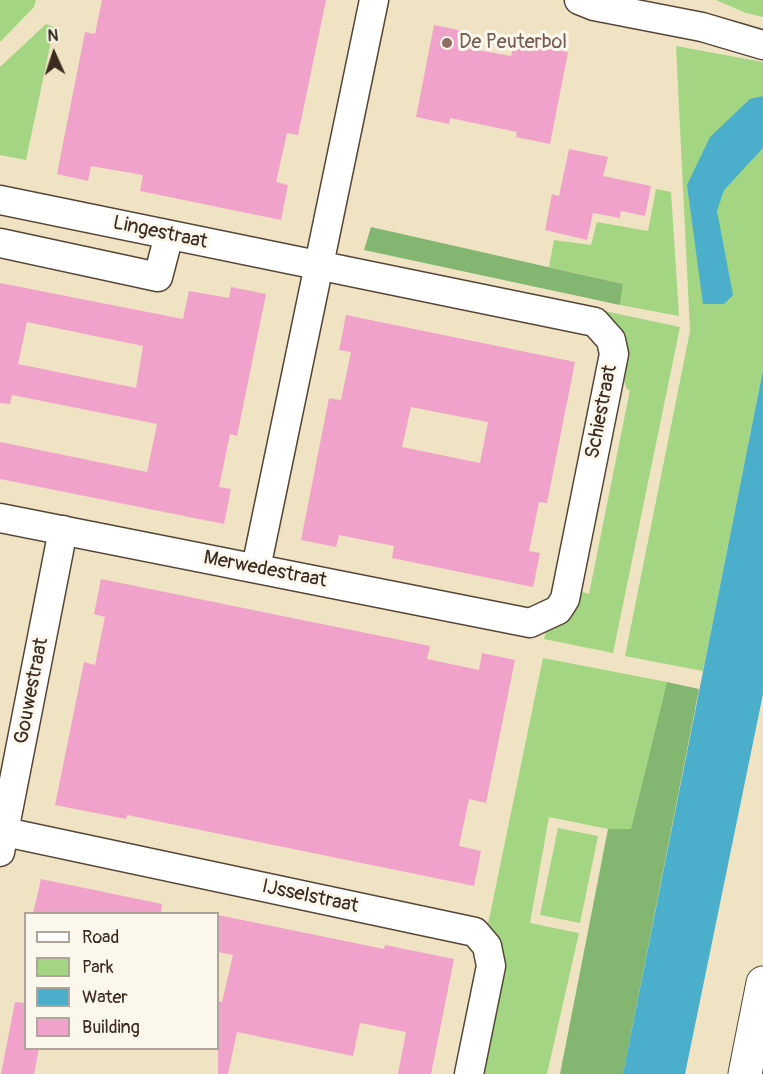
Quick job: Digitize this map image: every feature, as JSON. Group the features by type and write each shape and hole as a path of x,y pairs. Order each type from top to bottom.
{"street":[{"path":"256,568 374,0"},
{"path":"579,0 594,6 702,27 763,45"},
{"name":"Lingestraat","path":"0,200 320,266"},
{"name":"Lingestraat","path":"0,243 158,277 169,235"},
{"name":"Schiestraat","path":"320,266 595,322 611,340 614,354 612,367 565,599 558,610 530,623"},
{"name":"Merwedestraat","path":"0,518 530,623"},
{"name":"Gouwestraat","path":"1,838 63,530"},
{"name":"IJsselstraat","path":"1,838 475,932 487,946 492,966 469,1074"},
{"path":"745,1074 763,982"}],"green space":[{"path":"0,0 36,0 34,7 0,42"},
{"path":"716,0 763,0 763,17 746,13"},
{"path":"46,24 54,27 26,160 0,155 0,67"},
{"path":"676,46 763,62 763,370 703,671 625,656 690,331"},
{"path":"656,189 671,192 679,316 620,305 623,284 549,267 554,240 591,245 597,222 648,231"},
{"path":"371,227 623,284 620,305 364,250"},
{"path":"595,309 680,327 613,653 544,639 546,631 580,591 589,594 630,390 627,389"},
{"path":"543,658 667,682 631,830 608,829 549,817 530,923 579,933 547,1074 480,1074 487,929"},
{"path":"667,682 699,689 623,1074 560,1074 608,829 631,829"},
{"path":"558,828 598,836 580,923 540,915"}],"water":[{"path":"763,96 763,148 724,190 717,211 733,295 724,304 703,304 687,185 710,137 750,99"},
{"path":"763,370 763,694 685,1074 623,1074"}],"building":[{"path":"102,0 326,0 298,135 287,133 276,182 288,185 281,220 140,191 143,175 91,166 88,181 57,174 85,32 95,34"},
{"path":"434,25 468,32 467,48 511,56 515,39 568,52 550,144 516,137 517,132 450,118 449,124 416,117"},
{"path":"569,149 608,157 603,176 651,186 645,216 621,211 620,218 593,213 587,240 545,230 552,194 559,196"},
{"path":"0,283 183,319 189,291 229,298 231,287 266,294 237,436 230,434 219,487 231,489 224,524 0,479 0,442 147,472 157,424 12,395 10,404 0,403","holes":["27,322 143,346 136,388 18,364"]},
{"path":"346,315 575,362 547,503 539,502 529,551 540,553 533,587 392,558 394,546 339,535 336,547 301,540 329,398 341,400 351,352 339,350","holes":["411,407 488,422 480,463 402,447"]},
{"path":"101,579 430,646 427,659 479,670 482,653 515,660 486,803 469,799 459,846 481,851 474,886 127,815 126,819 55,805 84,662 95,665 105,617 94,614"},
{"path":"41,879 162,904 161,912 33,912"},
{"path":"219,915 384,949 385,945 454,959 431,1074 398,1074 406,1032 360,1023 353,1056 237,1032 228,1074 218,1074 219,1001 222,1002 233,955 219,952"},
{"path":"15,1002 24,1003 24,1050 39,1050 34,1074 1,1074"}],"place":[{"name":"De Peuterbol","path":"447,43"}]}
